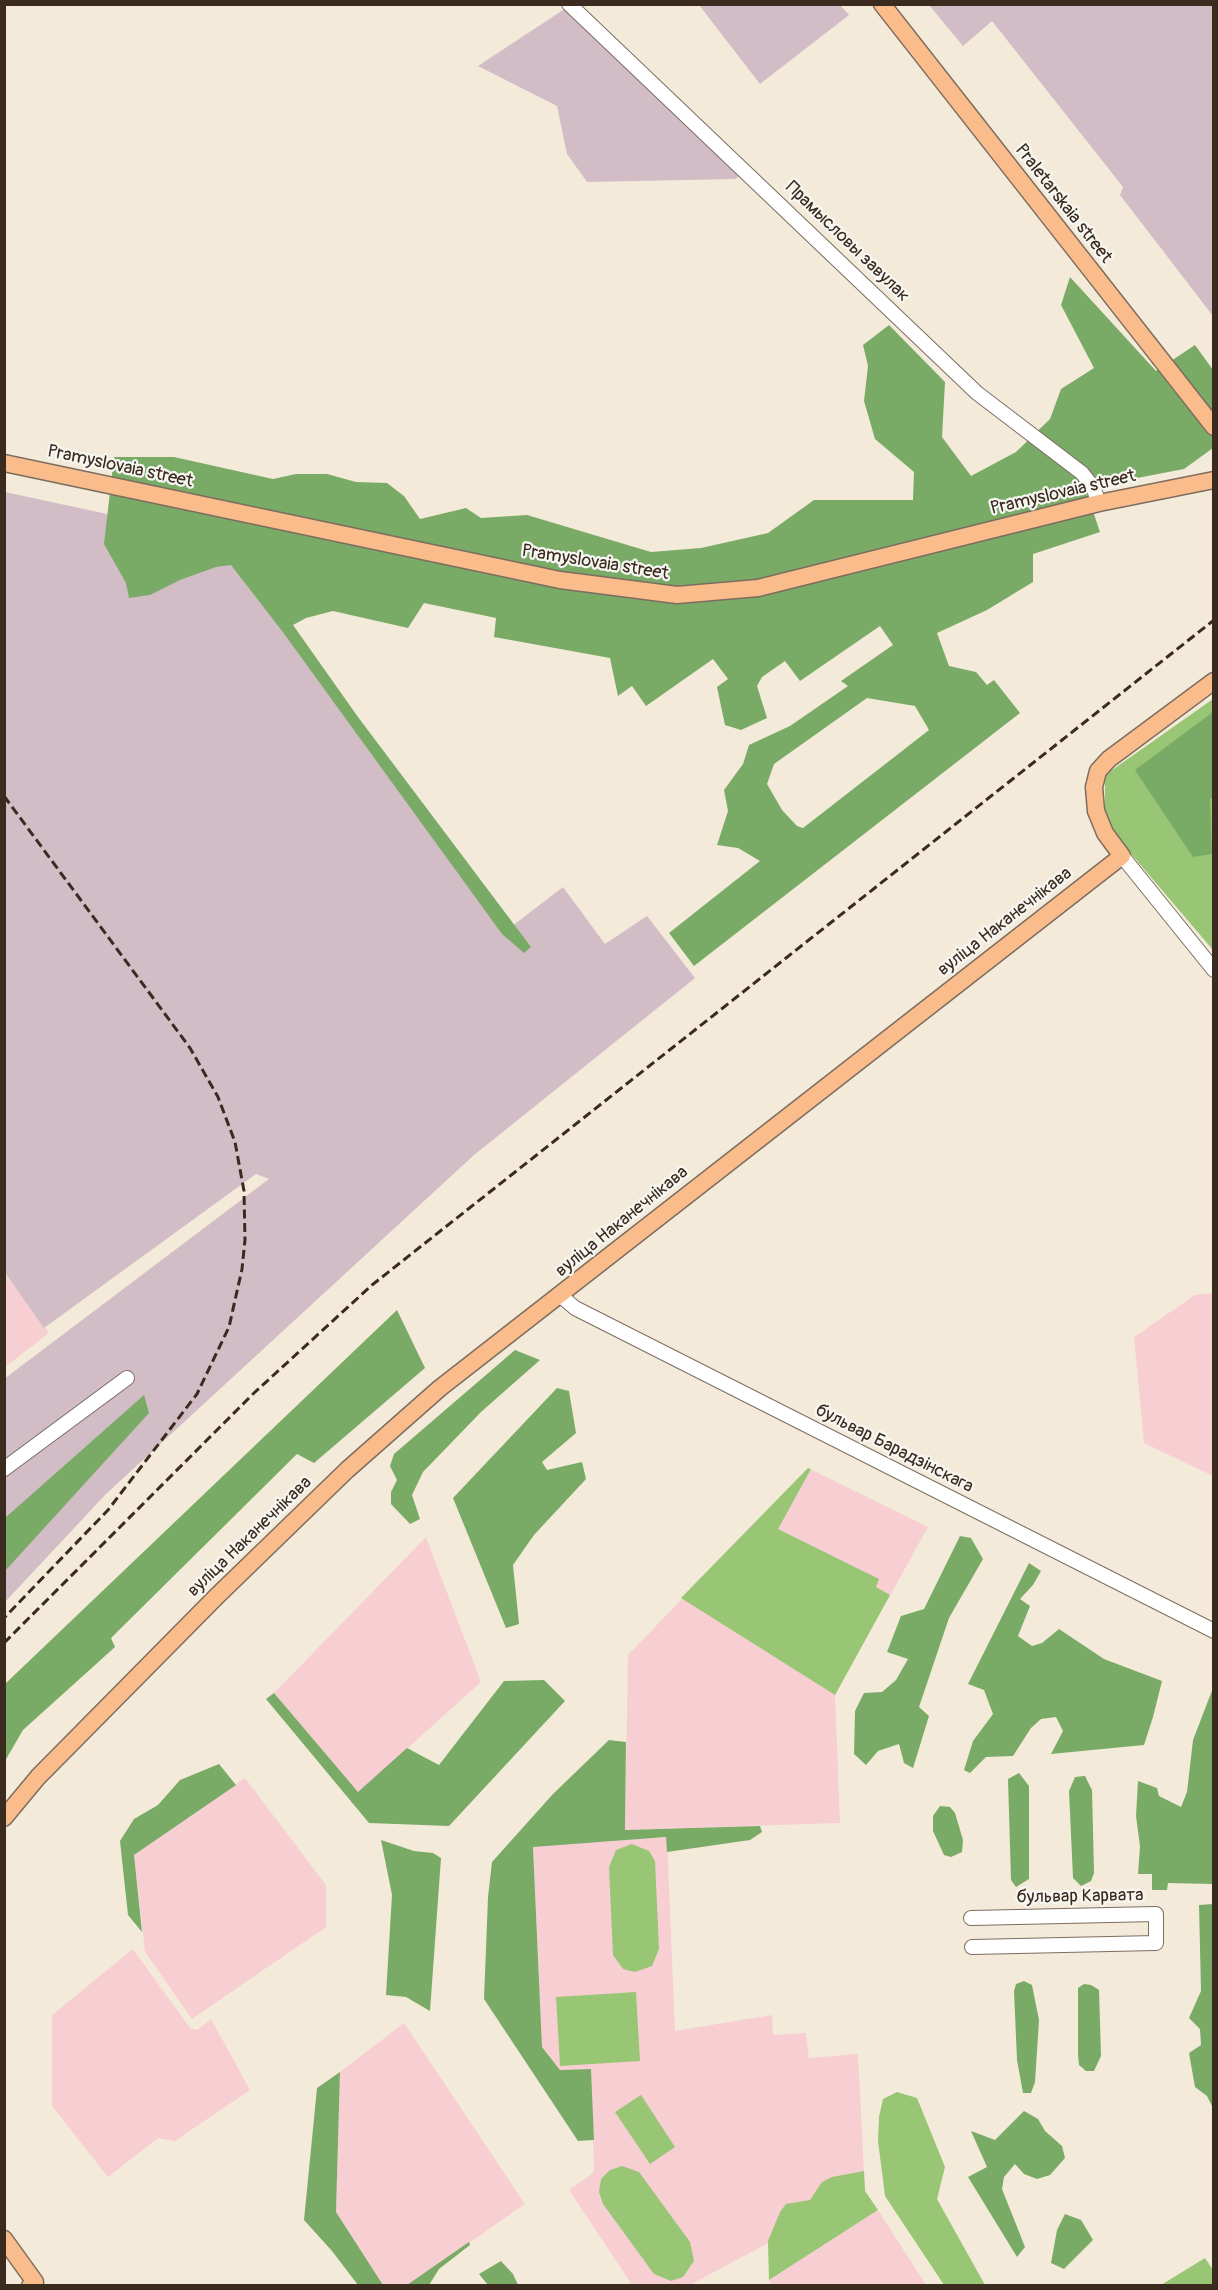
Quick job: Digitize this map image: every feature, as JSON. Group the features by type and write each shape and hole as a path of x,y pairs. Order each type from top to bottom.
{"main road":[{"name":"Praletarskaia street","path":"882,4 1214,427"},
{"name":"Pramyslovaia street","path":"4,463 560,580 677,595 758,588 1099,503 1214,480"},
{"path":"1122,856 1105,833 1096,811 1094,787 1098,771 1109,759 1214,681"},
{"name":"вуліца Наканечнікава","path":"4,1818 51,1763 347,1470 440,1388 561,1296 669,1208 1122,856"},
{"path":"4,2239 34,2284"}],"street":[{"name":"Прамысловы завулак","path":"569,4 977,393 1082,473 1093,487 1099,503"},
{"path":"1122,856 1214,970"},
{"name":"бульвар Барадзінскага","path":"561,1296 581,1311 1214,1630"},
{"path":"4,1469 127,1378"},
{"name":"бульвар Карвата","path":"971,1918 1156,1914 1156,1943 972,1947"}],"shaded area":[{"path":"699,5 840,5 849,15 760,84"},
{"path":"929,5 1213,5 1213,316 1120,195 1123,187 992,21 963,46"},
{"path":"566,8 744,173 735,179 587,182 567,154 557,106 478,66"},
{"path":"5,492 214,537 503,933 563,887 605,944 647,916 695,978 474,1155 106,1494 5,1602 4,1379 269,1179 256,1174 44,1328 5,1273"},
{"path":"4,1273 49,1333 5,1367 4,1367"},
{"path":"1214,1293 1213,1476 1144,1443 1134,1337 1195,1295"},
{"path":"808,1468 928,1527 835,1695 840,1823 625,1830 628,1655"},
{"path":"426,1537 481,1682 358,1793 274,1693"},
{"path":"245,1778 326,1885 326,1927 192,2019 145,1952 134,1855"},
{"path":"667,1837 675,2031 772,2015 773,2035 806,2033 809,2058 858,2054 865,2191 690,2285 632,2285 569,2190 594,2172 591,2069 560,2070 542,2047 533,1846"},
{"path":"133,1949 190,2028 197,2030 211,2019 250,2090 175,2141 158,2138 108,2177 52,2106 52,2015"},
{"path":"404,2023 525,2204 407,2286 383,2285 336,2212 340,2072"},
{"path":"878,2210 926,2285 772,2286 769,2280"}],"green space":[{"path":"1070,277 1156,371 1195,345 1213,370 1213,448 1184,469 1085,488 1100,532 1033,554 1033,582 987,610 937,633 949,666 976,672 987,685 994,680 1020,713 694,966 669,933 760,861 738,848 717,845 728,811 724,790 743,764 749,745 790,726 848,686 841,681 893,645 880,626 800,681 785,661 762,677 757,686 767,718 741,730 725,725 717,687 728,679 713,659 646,706 632,686 618,696 610,658 494,637 496,618 424,603 408,628 333,611 306,618 293,625 358,717 531,947 524,953 502,934 282,631 231,565 216,567 180,580 150,595 129,598 126,583 104,544 114,457 174,457 273,479 296,474 327,474 356,482 387,483 404,496 420,519 466,508 481,518 527,515 651,552 701,548 768,533 814,500 913,500 914,472 875,439 864,401 868,366 863,345 889,325 945,382 942,437 971,476 1016,452 1050,419 1061,389 1094,368 1061,305","holes":["867,698 915,706 929,730 803,828 797,826 782,810 767,784 774,764"]},
{"path":"1213,699 1213,950 1115,835 1105,810 1105,775"},
{"path":"1213,712 1214,797 1210,799 1212,854 1193,857 1135,770"},
{"path":"397,1310 425,1368 314,1463 297,1454 111,1638 115,1647 23,1730 5,1761 5,1684"},
{"path":"515,1350 540,1360 481,1412 423,1472 412,1495 420,1519 410,1524 391,1504 391,1492 397,1480 390,1466 394,1454"},
{"path":"557,1388 569,1391 576,1433 542,1462 547,1470 582,1462 586,1479 534,1535 513,1565 519,1624 506,1628 453,1498"},
{"path":"144,1395 149,1413 5,1571 5,1518"},
{"path":"808,1468 811,1469 778,1529 879,1579 876,1587 890,1595 835,1695 681,1598"},
{"path":"960,1536 971,1538 983,1559 949,1618 919,1707 929,1716 913,1768 904,1763 899,1744 878,1751 866,1765 854,1754 855,1711 864,1693 882,1692 896,1680 908,1659 887,1652 901,1616 924,1609"},
{"path":"1029,1563 1041,1571 1033,1585 1020,1599 1030,1606 1018,1636 1032,1646 1042,1643 1059,1629 1104,1659 1162,1681 1153,1717 1144,1745 1051,1754 1063,1731 1056,1717 1041,1719 1031,1728 1013,1756 986,1757 970,1773 964,1770 973,1741 993,1714 984,1690 968,1684"},
{"path":"544,1680 565,1701 449,1826 369,1823 266,1699 274,1693 358,1792 407,1748 439,1765 504,1681"},
{"path":"1213,1688 1213,1884 1168,1883 1167,1890 1152,1890 1152,1874 1138,1874 1140,1846 1136,1816 1138,1781 1157,1788 1159,1796 1181,1807 1187,1792 1193,1740"},
{"path":"609,1740 626,1742 625,1830 760,1826 762,1832 750,1840 667,1852 666,1837 533,1847 542,2047 560,2070 591,2069 594,2140 578,2141 484,1999 488,1897 492,1862 553,1794"},
{"path":"219,1764 236,1785 134,1855 142,1932 128,1915 120,1841 134,1819 158,1805 180,1780"},
{"path":"1019,1773 1029,1786 1029,1879 1016,1887 1011,1880 1008,1779"},
{"path":"1085,1776 1092,1790 1094,1873 1091,1881 1081,1886 1073,1878 1069,1791 1075,1777"},
{"path":"940,1806 950,1807 955,1813 963,1840 962,1852 951,1857 944,1855 933,1831 933,1816"},
{"path":"381,1840 414,1851 433,1853 441,1858 430,2011 406,1997 386,1995 392,1895"},
{"path":"632,1844 649,1851 655,1861 659,1949 652,1966 635,1972 623,1969 613,1955 609,1867 616,1850"},
{"path":"1214,1904 1213,2108 1207,2096 1195,2087 1189,2053 1201,2045 1200,2029 1189,2018 1201,1991 1199,1905"},
{"path":"1024,1981 1032,1985 1039,2020 1035,2082 1031,2093 1023,2093 1017,2060 1014,1991 1016,1984"},
{"path":"1084,1984 1099,1990 1101,2056 1094,2071 1086,2071 1079,2065 1078,1988"},
{"path":"636,1992 640,2061 560,2066 556,1997"},
{"path":"340,2072 336,2212 383,2285 358,2285 304,2220 317,2088"},
{"path":"897,2092 917,2098 945,2167 937,2199 985,2285 944,2285 885,2196 878,2141 879,2117 883,2099"},
{"path":"641,2095 675,2147 650,2164 615,2112"},
{"path":"1024,2111 1038,2119 1045,2131 1062,2146 1065,2158 1050,2175 1037,2179 1024,2174 1015,2164 1004,2177 1002,2189 1025,2247 1017,2257 968,2177 987,2167 971,2131 995,2140"},
{"path":"622,2166 639,2172 690,2242 694,2261 683,2277 671,2281 654,2274 603,2204 599,2192 601,2179 610,2170"},
{"path":"864,2171 865,2191 878,2210 769,2280 768,2241 780,2212 786,2204 810,2200 822,2182 832,2177"},
{"path":"1065,2214 1081,2220 1093,2240 1064,2269 1051,2263 1057,2230"},
{"path":"469,2242 470,2245 439,2269 429,2285 407,2285"},
{"path":"1205,2258 1213,2270 1213,2285 1161,2285"},
{"path":"501,2261 513,2274 518,2285 488,2285 479,2274"}],"railway":[{"path":"4,1643 254,1393 372,1285 1214,620"},
{"path":"4,796 190,1048 218,1097 235,1142 244,1191 245,1240 242,1269 229,1327 197,1394 108,1510 4,1618"}]}
